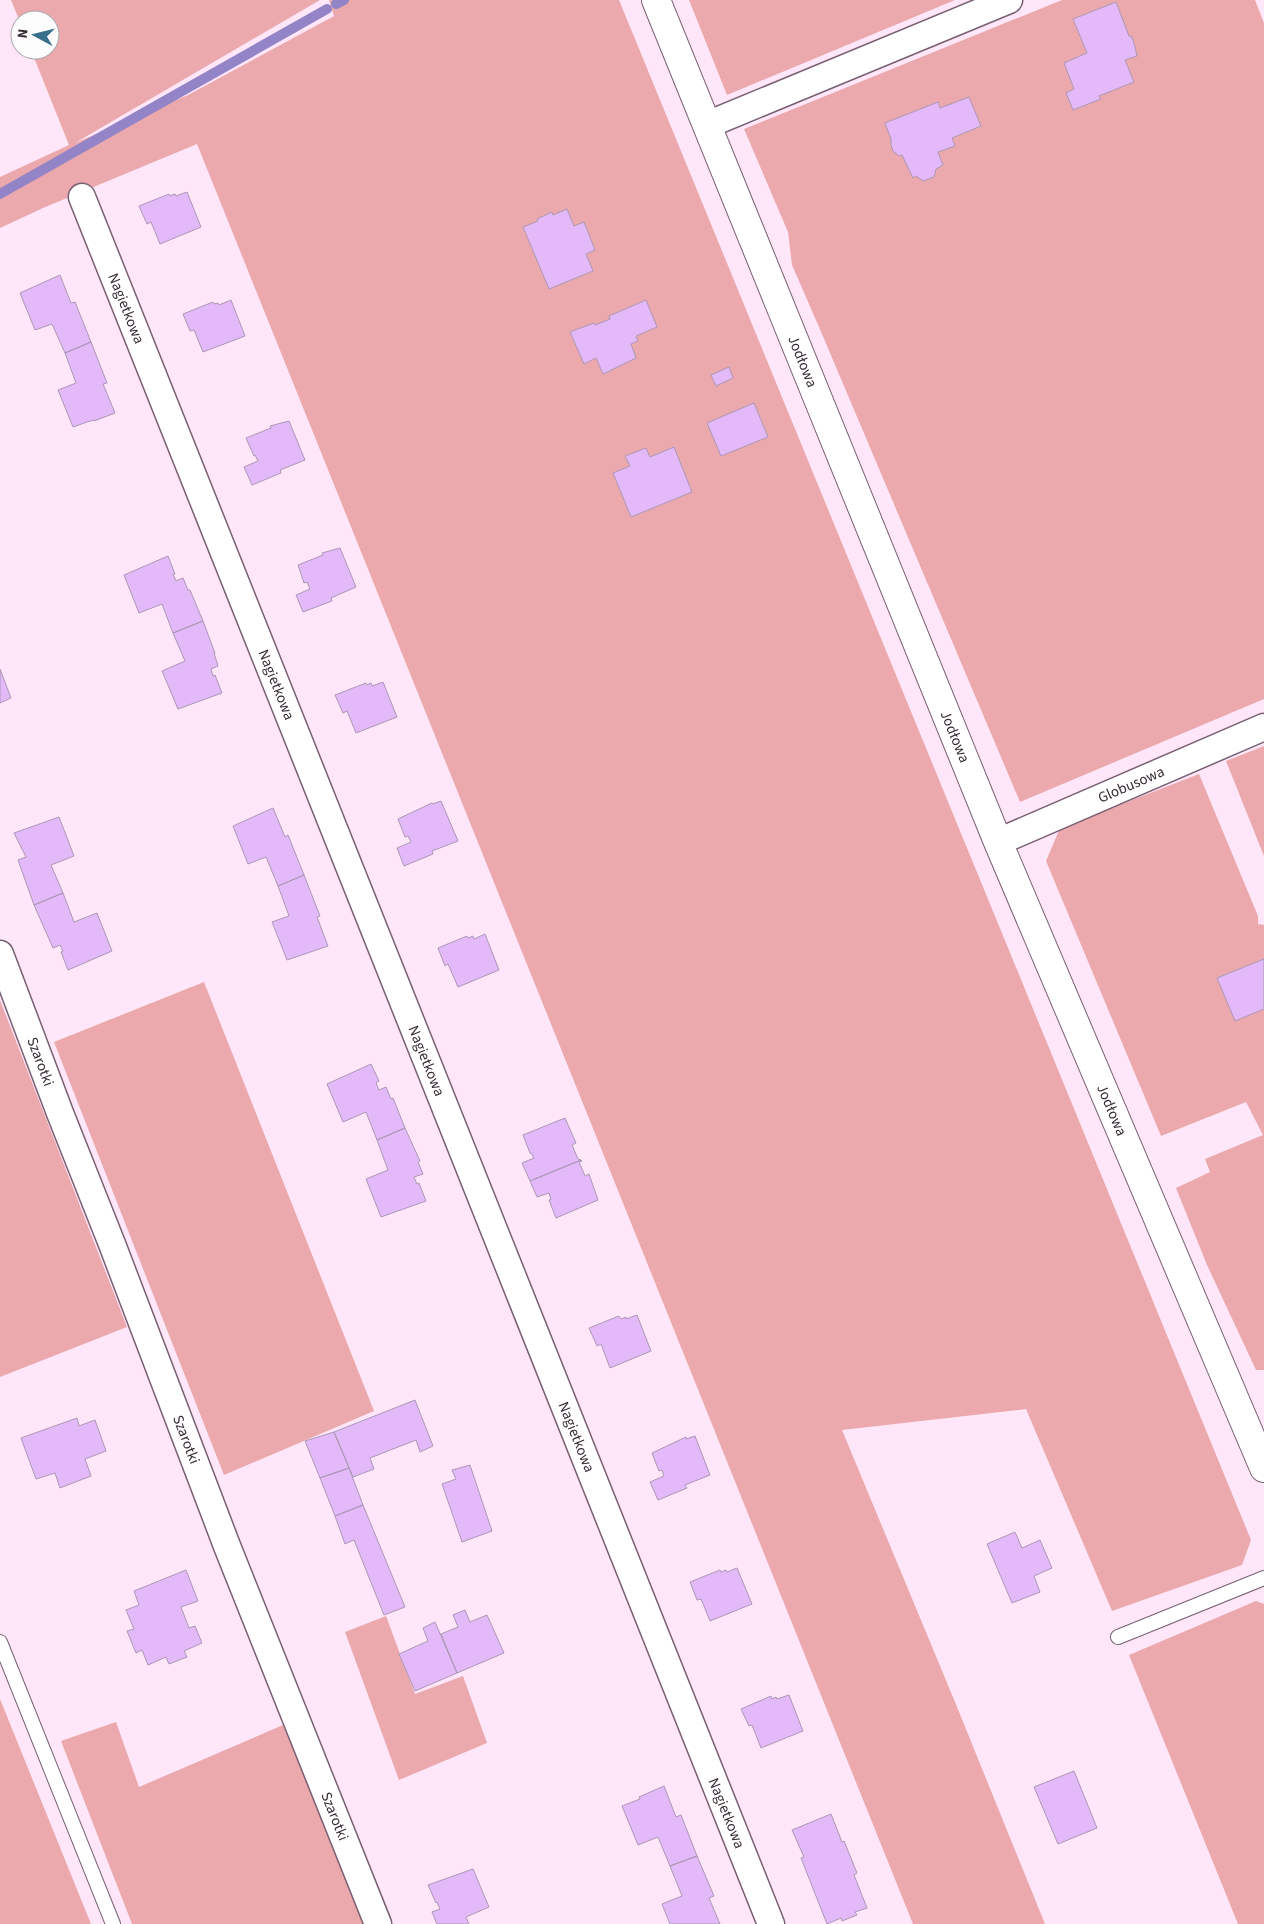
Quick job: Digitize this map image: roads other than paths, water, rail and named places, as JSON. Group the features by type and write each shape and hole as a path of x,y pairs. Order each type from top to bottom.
{"street":[{"name":"Jodłowa","path":"656,0 998,842 1264,1468"},
{"path":"707,125 1009,0"},
{"name":"Nagietkowa","path":"82,197 771,1924"},
{"name":"Globusowa","path":"998,842 1264,727"},
{"name":"Szarotki","path":"0,954 227,1546 378,1924"}],"lane":[{"path":"1118,1637 1264,1578"},
{"path":"0,1642 113,1924"}],"waterway":[{"path":"336,4 344,0"},
{"path":"0,194 327,9"}]}
